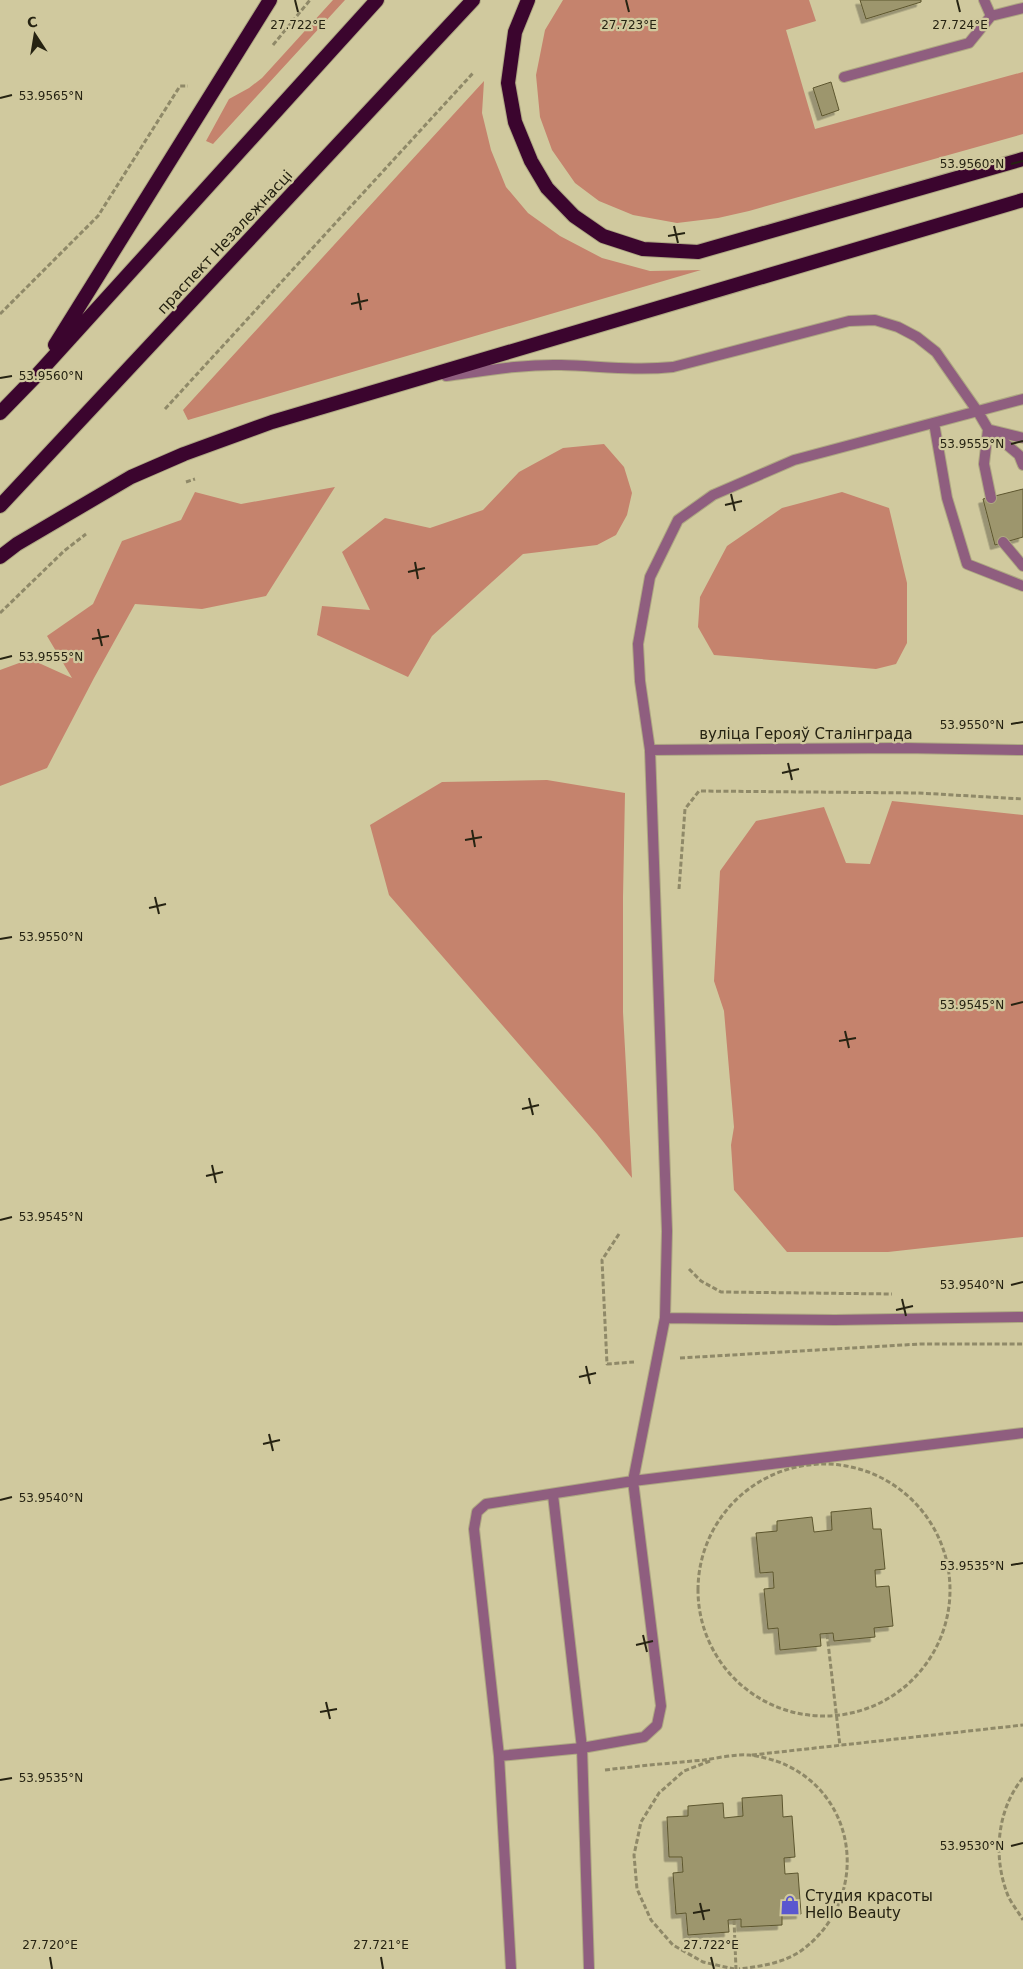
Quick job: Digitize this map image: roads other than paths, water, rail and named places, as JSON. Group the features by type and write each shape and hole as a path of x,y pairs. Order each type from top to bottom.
{"highway":[{"path":"36,376 270,0"},
{"path":"0,413 36,376 377,0"},
{"name":"праспект Незалежнасці","path":"0,506 473,0"},
{"path":"528,0 515,32 508,82 515,122 531,161 547,188 574,216 603,236 643,249 698,252 1023,159"},
{"path":"0,557 17,544 131,477 184,454 272,422 1023,200"}],"street":[{"path":"984,0 991,16"},
{"path":"844,77 969,43 991,16 1023,8"},
{"path":"418,379 522,366 560,365 648,370 673,367 849,321 874,320 904,330 917,337 936,352 988,429 1019,455 1023,465"},
{"path":"499,1756 582,1748 644,1737 657,1725 661,1706 633,1481 665,1318 667,1231 650,750 640,681 638,644 650,577 678,520 713,496 794,460 1023,400"},
{"path":"934,423 947,498 967,564 1023,586"},
{"path":"988,429 1023,431"},
{"path":"988,429 1023,438"},
{"path":"988,429 984,464 991,498"},
{"path":"1004,542 1023,566"},
{"name":"вуліца Герояў Сталінграда","path":"650,750 903,748 1023,750"},
{"path":"665,1318 835,1320 1023,1318"},
{"path":"511,1969 499,1756 474,1529 477,1512 486,1504 633,1481 1023,1433"},
{"path":"553,1495 582,1748 589,1969"}],"place":[{"name":"Студия красоты Hello Beauty","path":"790,1905"}]}
